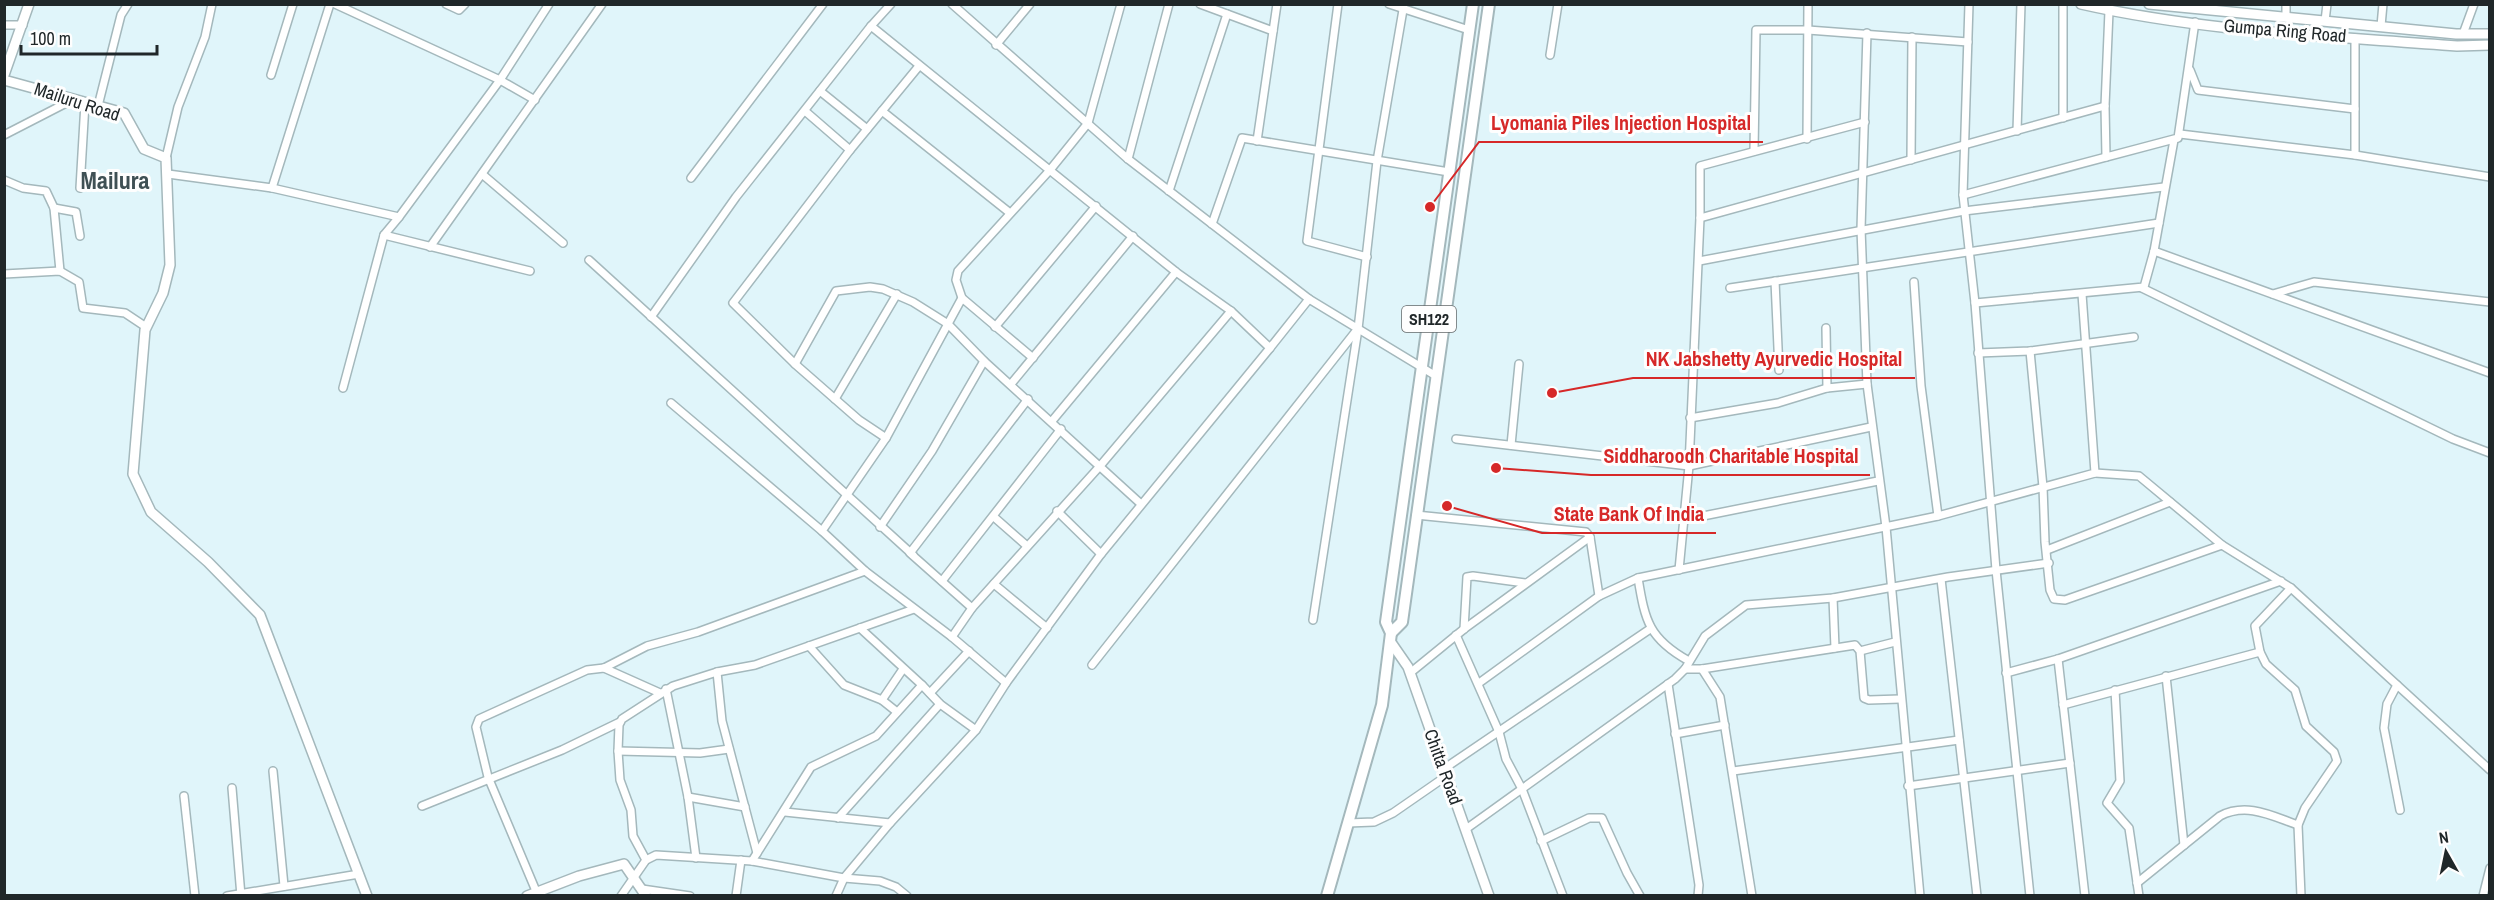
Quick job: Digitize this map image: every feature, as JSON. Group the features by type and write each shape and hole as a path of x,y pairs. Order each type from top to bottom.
{"main road":[{"name":"SH122","path":"1327,896 1382,705 1390,637 1386,622 1473,4"},
{"path":"1390,637 1402,622 1489,4"}],"street":[{"name":"Mailuru Road","path":"29,4 5,74 85,103 124,113 144,149 166,158"},
{"path":"98,106 121,15 128,4"},
{"path":"212,4 205,37 178,107 166,158 170,265 163,293 146,327 133,474 151,512 208,562 260,615 367,896"},
{"path":"271,75 292,4"},
{"path":"272,188 330,4"},
{"path":"335,4 500,80 535,100"},
{"path":"446,4 459,9 465,4"},
{"path":"343,388 384,235 500,80 549,4"},
{"path":"430,247 602,4"},
{"path":"691,178 823,4"},
{"path":"651,317 736,197 871,26 891,4"},
{"path":"996,45 1030,4"},
{"path":"1033,358 962,298 956,280 958,271 1050,170 1088,123 1121,4"},
{"path":"1128,159 1169,4"},
{"path":"1200,4 1273,31"},
{"path":"1257,141 1277,4"},
{"path":"1338,4 1307,242 1367,257"},
{"path":"1389,4 1469,30"},
{"path":"1550,55 1558,4"},
{"path":"1807,139 1808,4"},
{"path":"1969,4 1964,211 1975,303 1996,570 2029,895"},
{"path":"2017,131 2021,4"},
{"path":"2063,4 2063,118"},
{"name":"Gumpa Ring Road","path":"2081,4 2109,11 2195,22 2457,46 2490,45"},
{"name":"Gumpa Ring Road","path":"2149,4 2244,9 2286,18 2463,34 2490,34"},
{"path":"2286,4 2286,18"},
{"path":"2325,21 2327,4"},
{"path":"2381,26 2383,4"},
{"path":"2463,34 2474,4"},
{"path":"957,6 996,45 1128,159 1169,191 1309,299 1436,376"},
{"path":"1313,620 1358,329 1377,161 1403,7"},
{"path":"2106,157 2105,106 2109,11"},
{"path":"1169,191 1227,14"},
{"path":"1963,195 2174,140 2181,134 2195,22"},
{"path":"4,25 23,26"},
{"path":"871,26 1176,272 1231,311 1270,348"},
{"path":"1754,151 1755,31 1808,30 1867,33 1968,42"},
{"path":"1867,33 1861,229 1867,384 1878,481 1886,527 1894,642 1920,896"},
{"path":"1911,160 1912,37"},
{"path":"2355,38 2355,155"},
{"path":"886,438 860,420 795,364 733,303 850,150 919,66"},
{"path":"2189,67 2198,90 2355,109"},
{"path":"820,91 867,129"},
{"path":"5,134 74,99"},
{"path":"80,188 85,103"},
{"path":"1700,218 2105,106"},
{"path":"805,111 850,150"},
{"path":"882,111 1010,213"},
{"path":"1679,570 1689,466 1699,261 1700,166 1866,122"},
{"path":"2181,134 2355,155 2490,177"},
{"path":"1212,224 1242,138 1449,172"},
{"path":"2142,288 2154,251 2174,140"},
{"path":"168,174 272,188 399,217"},
{"path":"482,174 563,243"},
{"path":"4,180 23,188 46,191 54,208 60,271"},
{"path":"1699,261 1964,211 2164,187"},
{"path":"995,327 1096,206"},
{"path":"54,208 76,212 80,236"},
{"path":"1730,288 2159,223"},
{"path":"384,235 530,271"},
{"path":"1011,384 1133,236"},
{"path":"2154,251 2490,373"},
{"path":"589,260 880,527 972,608"},
{"path":"4,274 60,271 78,282 82,308 125,313 146,327"},
{"path":"1052,422 1176,272"},
{"path":"1775,281 1779,370"},
{"path":"1914,282 1921,386 1938,516"},
{"path":"2272,294 2314,282 2490,302"},
{"path":"795,364 836,291 870,287 897,294 948,324 984,361 1141,504"},
{"path":"1975,303 2142,288 2453,439 2490,453"},
{"path":"835,399 897,294"},
{"path":"2082,294 2095,473"},
{"path":"822,531 822,527 847,497 886,438 962,298"},
{"path":"836,896 844,878 890,823 976,730 1006,682 1101,554 1309,299"},
{"path":"952,636 972,608 1100,466 1231,311"},
{"path":"1826,328 1827,388"},
{"path":"1092,665 1358,329"},
{"path":"1978,353 2030,351 2134,337"},
{"path":"2030,351 2050,590 2054,599 2065,600 2222,545"},
{"path":"880,527 932,451 984,361"},
{"path":"1510,444 1519,364"},
{"path":"1690,418 1778,403 1827,388 1867,384"},
{"path":"913,555 910,553 1028,399"},
{"path":"671,403 866,571 952,636 1006,682"},
{"path":"1456,439 1689,466 1871,427"},
{"path":"942,581 1061,429"},
{"path":"1479,683 1599,596 1638,578 1938,516 2095,473 2139,476 2222,545 2291,588 2490,770"},
{"path":"1683,520 1878,481"},
{"path":"2047,550 2170,502"},
{"path":"1058,511 1101,554"},
{"path":"1416,515 1582,531 1590,537 1599,596"},
{"path":"994,517 1027,546"},
{"path":"1410,673 1464,628 1590,537"},
{"path":"1466,829 1668,684 1685,669 1705,636 1746,605 1833,598 2049,563"},
{"path":"690,896 644,892 626,865 622,864 532,893 488,777 476,727 479,719 587,670 604,668 647,646 698,632 866,571"},
{"path":"1464,628 1467,578 1473,576 1525,583"},
{"path":"1638,578 1650,629 1669,650 1689,661"},
{"path":"1941,579 1977,896"},
{"path":"2006,673 2058,659 2281,582"},
{"path":"994,584 1047,628"},
{"path":"2291,588 2255,626 2260,652 2272,671 2289,682 2295,690 2306,726 2337,756 2336,767 2305,808 2298,825 2301,896"},
{"path":"1833,598 1835,648"},
{"path":"422,806 488,777 562,750 620,722 663,691 717,672 755,665 914,609"},
{"path":"860,628 940,704 976,730"},
{"path":"1348,823 1374,822 1393,813 1499,732 1650,629"},
{"path":"1456,635 1479,683 1485,705 1499,732 1506,759 1522,789 1563,896"},
{"name":"Chitta Road","path":"1390,637 1406,662 1489,896"},
{"path":"1860,651 1894,642"},
{"path":"1685,669 1702,669 1855,645 1860,651 1864,698 1869,700 1900,699"},
{"path":"810,646 844,685 882,700 897,712"},
{"path":"930,693 969,651"},
{"path":"2063,705 2260,652"},
{"path":"2058,659 2085,896"},
{"path":"604,668 663,691"},
{"path":"882,700 903,669"},
{"path":"1702,669 1720,697 1752,896"},
{"path":"717,672 729,749 757,854"},
{"path":"2166,676 2184,845"},
{"path":"1668,684 1699,885 1698,896"},
{"path":"752,861 785,812 811,767 876,736 922,685"},
{"path":"2397,686 2387,704 2384,728 2400,810"},
{"path":"2115,690 2120,781 2107,803 2129,828 2139,896"},
{"path":"663,691 688,797 696,858"},
{"path":"838,818 940,704"},
{"path":"620,722 618,752 620,780 632,814 632,830 646,860"},
{"path":"1675,734 1725,725"},
{"path":"1733,771 1959,740"},
{"path":"618,752 700,753 729,749"},
{"path":"1908,786 2070,763"},
{"path":"273,771 284,886"},
{"path":"232,788 241,895"},
{"path":"184,796 195,896"},
{"path":"688,797 745,807"},
{"path":"2137,884 2220,816 2242,808 2298,825"},
{"path":"785,812 890,823"},
{"path":"1541,841 1590,818 1602,818 1640,896"},
{"path":"621,896 646,860 656,855 752,861 844,878 888,883 907,896"},
{"path":"736,896 741,860"},
{"path":"2483,896 2490,868"},
{"path":"227,896 359,874"}],"place":[{"name":"Lyomania Piles Injection Hospital","path":"1430,207"},
{"name":"NK Jabshetty Ayurvedic Hospital","path":"1552,393"},
{"name":"Siddharoodh Charitable Hospital","path":"1496,468"},
{"name":"State Bank Of India","path":"1447,506"}],"district":[{"name":"Mailura","path":"115,181"}]}
